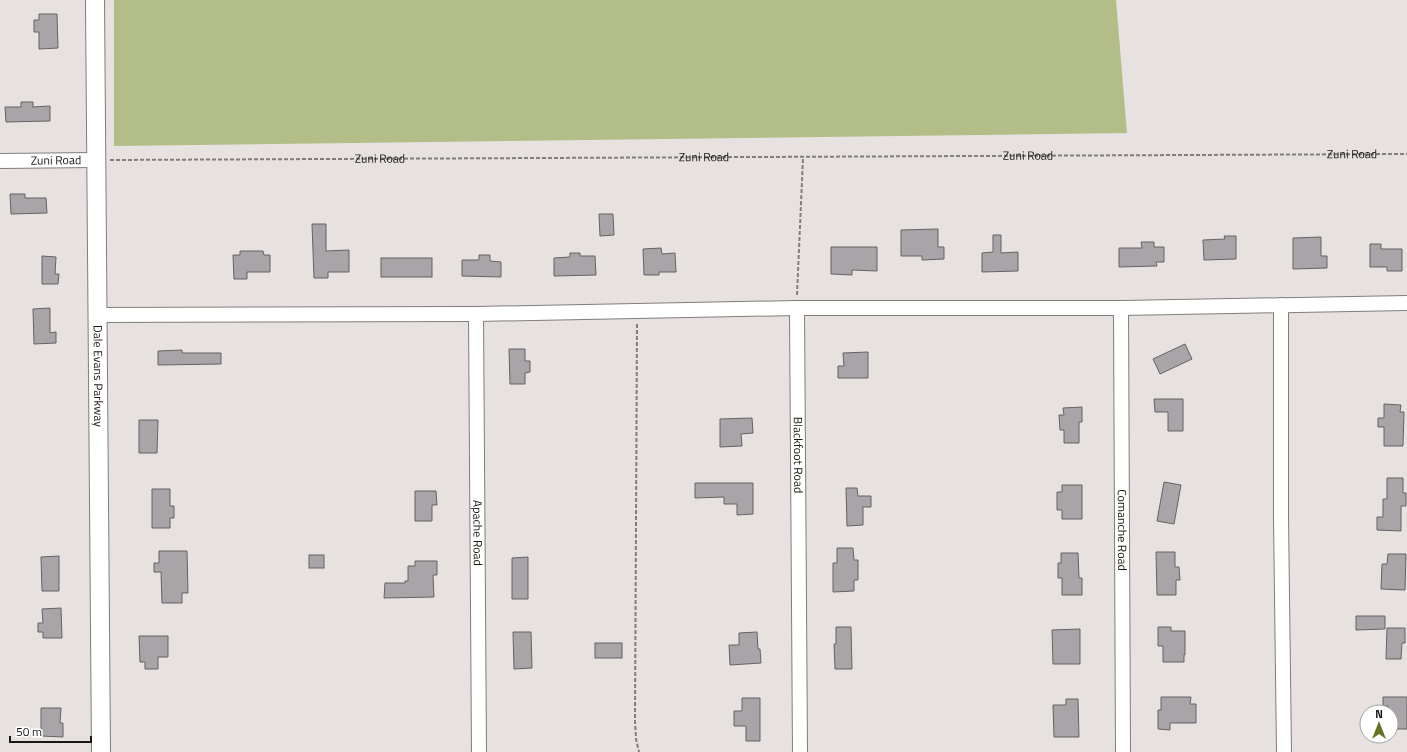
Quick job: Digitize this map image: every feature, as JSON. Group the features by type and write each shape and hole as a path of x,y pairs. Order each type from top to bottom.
{"main road":[{"name":"Dale Evans Parkway","path":"95,0 95,160 98,315 101,752"}],"street":[{"name":"Zuni Road","path":"0,161 95,160"},
{"path":"98,315 476,314 797,308 1121,308 1407,303"},
{"path":"1281,305 1281,517 1284,752"},
{"name":"Blackfoot Road","path":"797,308 800,752"},
{"name":"Comanche Road","path":"1121,308 1123,752"},
{"name":"Apache Road","path":"476,314 479,752"}],"path":[{"name":"Zuni Road","path":"95,160 803,158 1407,154"},
{"path":"797,308 803,158"},
{"path":"637,311 635,721 636,739 639,752"}],"green space":[{"path":"114,0 1116,0 1127,133 114,146"}],"building":[{"path":"39,14 57,14 58,48 39,49 39,32 34,32 34,20 39,20"},
{"path":"21,102 33,102 33,107 50,106 50,121 6,122 5,107 21,107"},
{"path":"10,194 25,194 25,198 46,198 47,213 11,214"},
{"path":"599,214 613,214 614,235 600,236"},
{"path":"312,224 326,224 326,251 349,250 349,272 328,272 328,278 314,278"},
{"path":"938,229 938,247 944,247 944,259 922,260 922,256 901,256 901,230"},
{"path":"993,235 1001,235 1001,253 1018,252 1018,271 982,272 982,253 993,252"},
{"path":"1224,236 1236,236 1236,259 1204,260 1203,240 1225,239"},
{"path":"1321,237 1321,256 1327,256 1327,268 1293,269 1293,238"},
{"path":"1141,242 1154,242 1154,247 1164,247 1164,262 1156,262 1157,266 1119,267 1119,248 1142,248"},
{"path":"1370,244 1381,244 1381,249 1402,249 1402,271 1387,271 1387,267 1370,267"},
{"path":"831,247 877,247 877,271 852,270 852,275 831,274"},
{"path":"661,248 662,254 675,253 676,272 659,272 659,275 644,275 643,249"},
{"path":"240,251 263,251 264,255 270,255 270,272 247,272 247,279 234,279 233,255 240,255"},
{"path":"570,253 580,253 580,256 595,256 596,275 554,276 554,258 570,257"},
{"path":"479,255 490,255 490,261 501,262 501,277 462,276 462,260 479,260"},
{"path":"42,256 56,257 55,274 59,274 58,284 42,284"},
{"path":"381,258 432,258 432,277 381,277"},
{"path":"50,308 50,333 56,332 56,343 34,344 33,309"},
{"path":"1185,344 1192,359 1160,374 1153,359"},
{"path":"509,349 525,349 525,361 530,361 530,372 525,373 525,384 510,384"},
{"path":"182,350 182,353 221,353 221,364 158,365 158,351"},
{"path":"868,352 868,378 838,378 838,366 844,366 843,353"},
{"path":"1154,399 1183,399 1183,431 1168,431 1168,412 1155,412"},
{"path":"1384,404 1401,405 1400,412 1404,412 1403,446 1384,446 1384,427 1378,427 1378,418 1384,418"},
{"path":"1082,407 1082,422 1079,422 1079,443 1064,443 1064,430 1060,430 1059,415 1064,415 1063,408"},
{"path":"752,418 753,433 741,434 742,446 720,447 720,419"},
{"path":"139,420 158,420 157,453 139,453"},
{"path":"1387,478 1403,478 1403,493 1406,493 1406,506 1401,506 1401,531 1377,530 1377,517 1383,517 1383,499 1387,499"},
{"path":"1164,482 1181,485 1174,524 1157,521"},
{"path":"695,483 753,483 753,514 737,515 737,504 724,504 724,497 695,498"},
{"path":"1062,485 1082,485 1082,519 1062,519 1062,510 1057,510 1057,492 1062,492"},
{"path":"846,488 857,488 858,496 871,496 871,507 863,507 863,525 847,526"},
{"path":"152,489 170,489 170,506 174,506 174,518 170,518 170,528 152,528"},
{"path":"415,491 436,491 437,505 432,505 432,521 415,521"},
{"path":"837,548 853,548 854,560 858,560 858,580 854,580 854,591 833,592 833,563 837,563"},
{"path":"159,551 187,551 188,593 182,593 182,603 162,603 161,572 154,572 154,563 159,563"},
{"path":"1156,552 1175,552 1175,567 1179,567 1180,580 1176,580 1176,595 1157,595"},
{"path":"1061,553 1078,553 1079,578 1082,578 1082,595 1062,595 1062,578 1058,578 1058,563 1061,563"},
{"path":"1388,554 1406,554 1405,590 1381,589 1382,564 1387,564"},
{"path":"309,555 324,555 324,568 309,568"},
{"path":"59,556 59,591 42,591 41,557"},
{"path":"528,557 528,599 512,599 512,558"},
{"path":"415,561 437,561 437,575 433,575 434,597 384,598 385,583 405,583 405,581 408,581 408,566 415,566"},
{"path":"61,608 62,638 43,638 43,632 38,632 38,623 43,623 42,609"},
{"path":"1356,616 1385,616 1385,629 1356,630"},
{"path":"836,627 851,627 852,669 835,669 834,644 836,644"},
{"path":"1158,627 1171,627 1171,631 1185,631 1184,662 1163,662 1163,646 1158,646"},
{"path":"1387,628 1405,628 1405,643 1402,643 1401,659 1386,659"},
{"path":"1080,629 1080,664 1053,664 1052,630"},
{"path":"513,632 531,632 532,668 514,669"},
{"path":"757,632 761,663 730,665 729,645 739,645 739,633"},
{"path":"139,636 168,636 168,657 158,657 158,669 145,669 145,662 140,662"},
{"path":"595,643 622,643 622,658 595,658"},
{"path":"1161,697 1191,697 1190,704 1196,704 1196,723 1170,723 1170,730 1158,729 1158,710 1161,710"},
{"path":"1383,697 1407,697 1407,729 1399,729 1399,704 1383,704"},
{"path":"742,698 760,698 760,741 746,741 746,726 734,726 734,711 742,711"},
{"path":"1066,699 1078,699 1079,737 1054,737 1053,705 1066,705"},
{"path":"41,708 61,708 60,723 63,723 63,737 41,736"}]}
